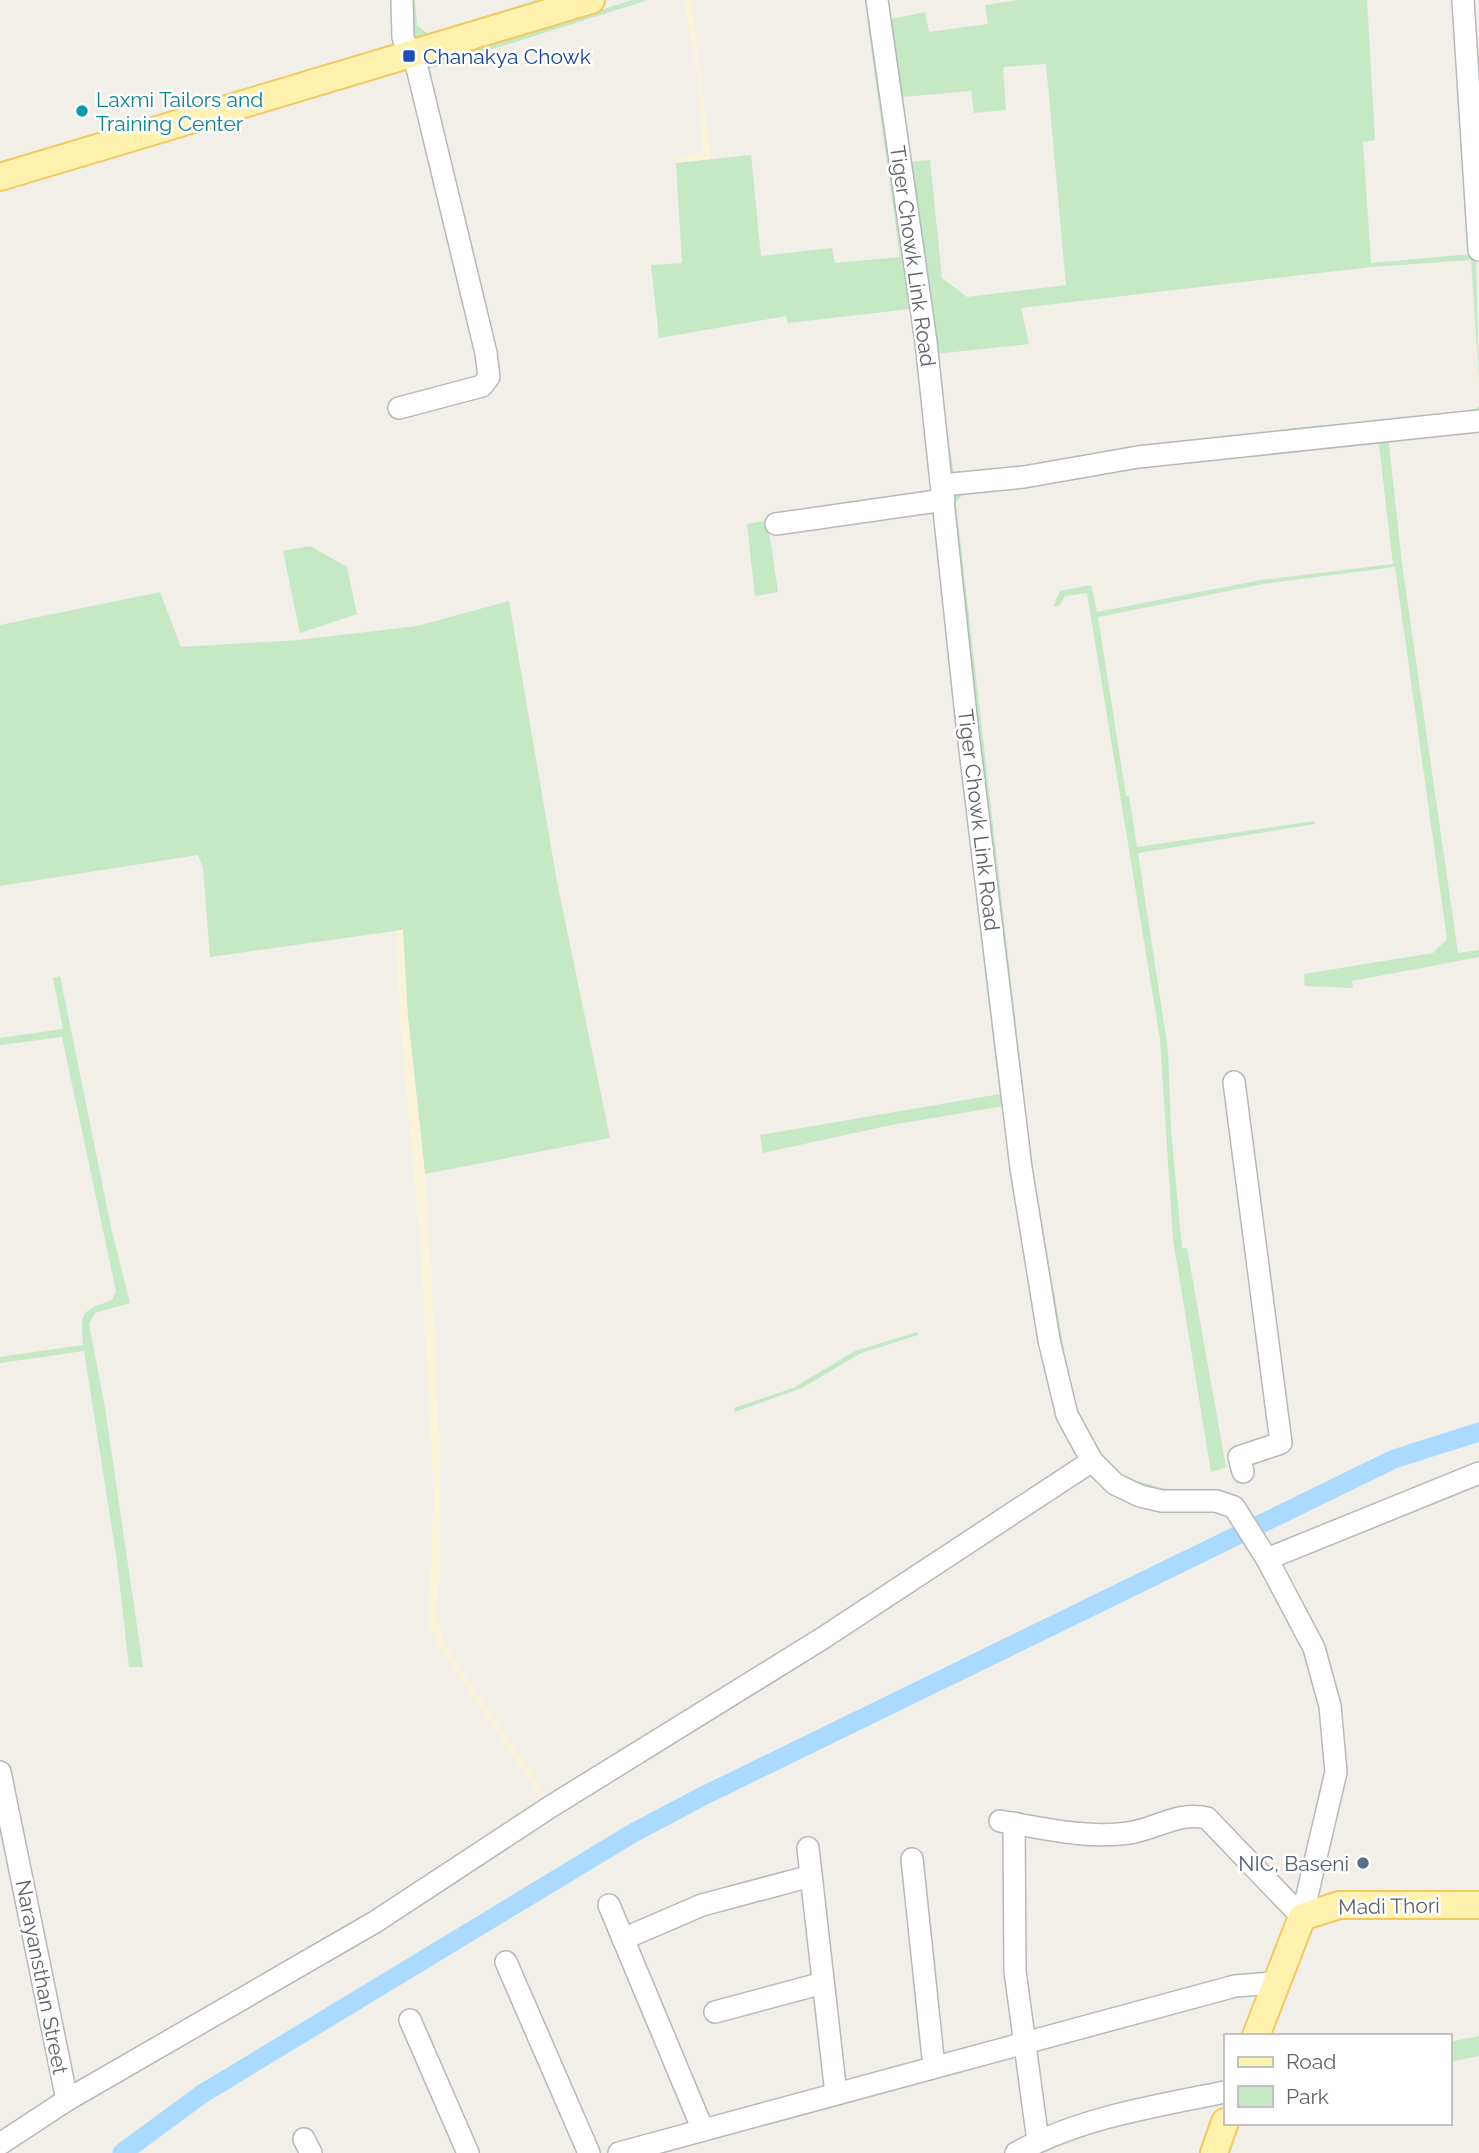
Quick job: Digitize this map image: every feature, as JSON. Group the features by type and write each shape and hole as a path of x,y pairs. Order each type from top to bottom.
{"main road":[{"path":"0,177 591,0"},
{"name":"Madi Thori","path":"1302,1917 1339,1905 1479,1905"},
{"path":"1257,2034 1274,1983 1302,1917"},
{"path":"1214,2153 1224,2125"}],"street":[{"path":"399,408 482,386 489,377 486,353 412,55 403,37 402,0"},
{"name":"Tiger Chowk Link Road","path":"877,0 926,342 968,739 1036,1270 1067,1415 1091,1461 1115,1484 1140,1496 1162,1501 1225,1503 1234,1507 1262,1552"},
{"path":"1463,0 1479,250"},
{"path":"776,524 1138,457 1479,421"},
{"path":"1234,1082 1281,1443 1239,1457 1243,1472"},
{"path":"0,2144 67,2100 375,1922 550,1807 823,1638 1091,1461"},
{"path":"1302,1917 1333,1791 1336,1749 1325,1677 1314,1648 1262,1552 1479,1474"},
{"name":"Narayansthan Street","path":"0,1772 67,2100"},
{"path":"1038,2141 1016,1971 1007,1822 1102,1835 1131,1833 1180,1816 1207,1818 1302,1917"},
{"path":"808,1848 836,2094"},
{"path":"912,1859 934,2067"},
{"path":"623,1939 702,1905 811,1876"},
{"path":"608,1905 703,2130"},
{"path":"506,1962 589,2153"},
{"path":"715,2012 823,1983"},
{"path":"619,2153 1235,1986 1274,1983"},
{"path":"410,2020 468,2153"},
{"path":"1016,2153 1038,2141 1136,2110 1224,2092"}],"green space":[{"path":"407,0 415,0 417,25 428,34 536,0 562,0 421,40 412,34"},
{"path":"632,0 648,0 426,70 428,65"},
{"path":"1018,0 1367,0 1375,140 1363,142 1371,263 1471,254 1454,0 1459,0 1476,255 1479,380 1471,260 1371,267 1021,308 1029,344 935,354 954,475 962,478 1003,475 1292,428 1471,413 1479,406 1478,414 1289,434 993,478 961,480 949,475 908,163 905,163 886,20 925,12 929,32 988,24 985,5","holes":["1046,64 1066,285 967,297 942,278 930,160 908,162 902,97 971,91 974,113 1006,110 1003,67"]},
{"path":"867,19 870,19 914,309 1004,1106 891,1125 763,1153 760,1135 1000,1094 910,309 788,323 786,316 659,338 651,265 682,263 676,163 751,155 761,256 832,248 835,263 900,257"},
{"path":"1388,436 1402,564 1458,953 1479,950 1479,957 1352,981 1353,988 1305,986 1304,974 1433,953 1447,939 1395,567 1263,584 1098,617 1126,796 1129,796 1137,847 1315,821 1315,824 1138,853 1168,1050 1171,1130 1182,1248 1187,1248 1226,1467 1211,1472 1173,1239 1160,1039 1087,593 1065,596 1060,605 1053,607 1060,591 1091,585 1097,612 1261,580 1393,564 1378,437"},
{"path":"1021,487 962,495 956,503 1033,1173 1071,1388 1080,1416 1100,1457 1126,1478 1177,1492 1153,1491 1107,1469 1078,1425 1052,1324 995,892 952,494"},
{"path":"840,508 789,528 769,531 778,592 755,596 747,524"},
{"path":"310,546 347,567 357,614 300,633 283,551"},
{"path":"160,592 181,647 299,640 417,626 509,601 557,882 610,1138 425,1174 408,1018 402,930 210,957 203,868 198,855 0,886 0,625"},
{"path":"60,976 112,1232 130,1303 95,1313 89,1324 105,1408 143,1667 129,1667 117,1561 84,1351 0,1363 0,1357 83,1345 84,1315 93,1307 112,1300 116,1291 62,1037 0,1045 0,1038 63,1029 53,978"},
{"path":"917,1332 918,1335 861,1353 802,1388 735,1412 734,1408 793,1388 855,1351"},
{"path":"1479,2036 1479,2056 1451,2062 1451,2042"}],"sand":[{"path":"684,0 691,0 711,159 676,163 676,157 703,153 698,78"},
{"path":"396,930 403,930 408,1018 425,1174 435,1336 440,1471 440,1565 436,1615 445,1645 551,1802 546,1805 439,1647 428,1622 434,1499 421,1253 400,1020"}],"waterway":[{"path":"122,2153 202,2094 633,1833 703,1796 1394,1459 1479,1432"}],"place":[{"name":"Chanakya Chowk","path":"409,56"},
{"name":"Laxmi Tailors and Training Center","path":"82,111"},
{"name":"NIC, Baseni","path":"1363,1863"}]}
